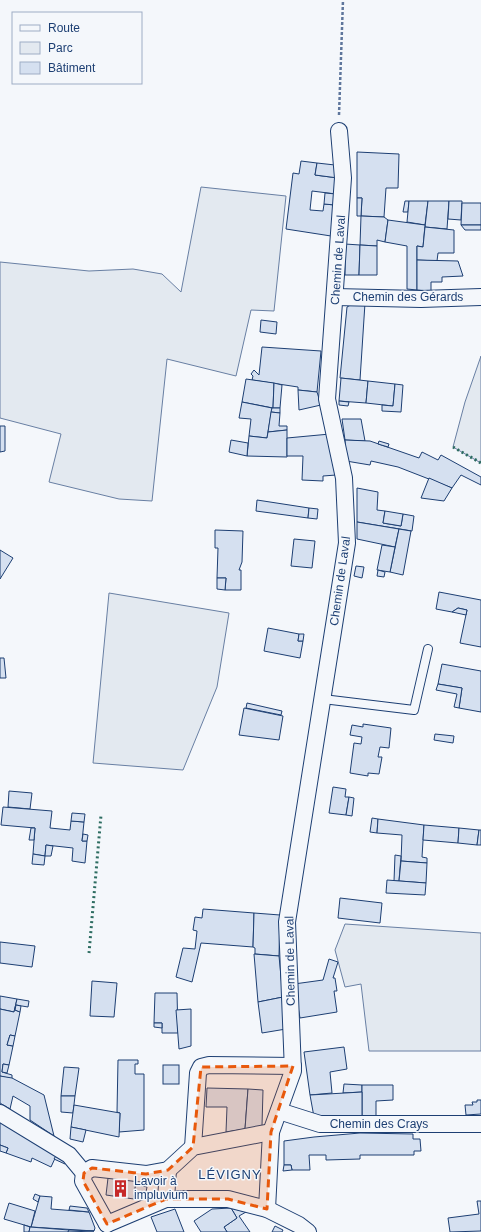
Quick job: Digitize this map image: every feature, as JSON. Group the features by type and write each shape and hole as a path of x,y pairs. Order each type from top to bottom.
{"street":[{"name":"Chemin de Laval","path":"267,1209 271,1132 293,1071 287,922 347,543 344,478 327,399 344,178 339,131"},
{"name":"Chemin des Gérards","path":"336,297 421,299 481,297"},
{"path":"193,1147 198,1073 201,1067 210,1065 293,1066"},
{"name":"Chemin des Crays","path":"279,1111 320,1124 481,1124"},
{"path":"0,1113 69,1155 84,1173 83,1181 105,1228 166,1199 228,1199 267,1209 299,1225 308,1232"},
{"path":"84,1173 92,1168 146,1174 168,1170 193,1147 271,1132"},
{"path":"166,1199 168,1170"}],"lane":[{"path":"323,699 414,710 428,649"}],"path":[{"path":"339,131 339,79 342,44 343,0"}],"highlighted area":[{"path":"293,1066 271,1132 267,1209 228,1199 166,1199 107,1224 83,1181 84,1173 92,1168 146,1174 168,1170 193,1147 201,1067"}],"green space":[{"path":"201,187 286,196 274,311 251,310 236,376 167,359 152,501 119,499 49,482 61,434 0,418 0,262 89,271 133,269 162,274 181,292"},
{"path":"481,356 481,463 453,447 465,402"},
{"path":"109,593 229,613 217,687 183,770 93,763"},
{"path":"345,924 481,933 481,1051 369,1051 361,984 345,987 335,950"}],"building":[{"path":"357,152 399,154 398,188 386,188 384,217 361,216 362,198 357,198"},
{"path":"301,161 317,163 315,175 338,178 336,194 312,191 310,210 323,211 324,204 335,205 331,236 286,229 293,173 299,174"},
{"path":"317,163 335,165 338,178 315,175"},
{"path":"325,193 336,194 335,205 324,204"},
{"path":"357,198 362,198 361,216 357,216"},
{"path":"405,201 409,201 408,212 403,212"},
{"path":"409,201 428,201 425,225 407,222"},
{"path":"428,201 449,201 447,229 425,227"},
{"path":"449,201 462,201 461,220 448,219"},
{"path":"462,203 481,203 481,225 461,225"},
{"path":"361,216 384,217 388,220 385,242 377,240 377,246 360,245"},
{"path":"388,220 425,225 423,247 417,246 417,290 407,289 407,246 385,242"},
{"path":"461,225 481,225 481,230 465,230"},
{"path":"425,227 454,230 454,253 438,253 437,261 417,260 417,246 423,247"},
{"path":"345,244 360,245 359,275 345,275"},
{"path":"360,245 377,246 377,275 359,275"},
{"path":"417,260 458,261 463,276 442,277 442,282 431,282 431,291 417,290"},
{"path":"356,302 365,303 360,380 340,378 347,307"},
{"path":"261,320 277,322 276,334 260,332"},
{"path":"262,347 321,351 317,392 298,390 298,387 252,380 253,376 251,374 254,370 259,375"},
{"path":"341,378 368,381 366,403 339,401"},
{"path":"246,379 274,383 273,408 242,402"},
{"path":"368,381 395,384 393,406 366,403"},
{"path":"274,383 282,385 280,408 273,408"},
{"path":"395,384 403,385 401,412 382,411 382,405 393,406"},
{"path":"298,390 317,392 321,405 299,410"},
{"path":"339,401 349,402 348,406 339,405"},
{"path":"242,402 272,408 267,438 249,436 251,419 239,418"},
{"path":"272,408 280,408 280,413 271,412"},
{"path":"271,412 280,413 279,426 287,426 287,430 268,432"},
{"path":"342,419 361,419 365,441 345,440"},
{"path":"0,426 5,426 5,451 0,452"},
{"path":"287,430 287,457 247,456 249,436 267,438 268,432"},
{"path":"330,434 336,475 323,476 323,481 302,480 303,456 287,456 287,438"},
{"path":"231,440 248,443 247,456 229,452"},
{"path":"345,440 370,441 419,458 422,452 438,460 441,455 481,477 481,485 461,475 452,488 398,467 371,461 370,465 346,461"},
{"path":"379,441 389,444 388,447 378,444"},
{"path":"429,478 452,488 444,501 421,498"},
{"path":"357,488 378,492 377,510 385,511 383,523 401,526 403,514 414,516 412,531 357,522"},
{"path":"257,500 309,508 308,518 256,511"},
{"path":"309,508 318,509 317,519 308,518"},
{"path":"385,511 403,514 401,526 383,523"},
{"path":"357,522 399,529 395,547 357,539"},
{"path":"399,529 411,531 403,575 390,572"},
{"path":"215,530 243,531 242,562 239,570 241,570 241,590 225,590 226,578 217,578 218,548 215,548"},
{"path":"294,539 315,541 312,568 291,566"},
{"path":"382,545 395,547 390,572 377,570"},
{"path":"0,550 13,558 0,579"},
{"path":"356,566 364,567 362,578 354,576"},
{"path":"378,570 385,572 384,577 377,576"},
{"path":"217,578 226,578 225,590 217,589"},
{"path":"439,592 481,600 481,647 460,643 467,610 458,608 452,612 436,609"},
{"path":"458,608 467,610 466,615 452,612"},
{"path":"268,628 299,634 298,641 303,641 300,658 264,651"},
{"path":"299,634 304,634 303,641 298,641"},
{"path":"0,658 4,658 6,678 0,678"},
{"path":"442,664 481,671 481,712 459,708 462,688 438,684"},
{"path":"438,684 462,688 459,708 454,707 457,694 436,690"},
{"path":"247,703 282,711 281,715 246,708"},
{"path":"244,708 283,716 279,740 239,735"},
{"path":"363,724 391,728 389,748 380,747 378,757 382,757 379,774 368,773 368,776 350,773 354,743 361,744 362,737 350,735 352,725 363,727"},
{"path":"435,734 454,736 453,743 434,740"},
{"path":"333,787 346,789 345,797 349,797 346,815 329,813"},
{"path":"9,791 32,793 30,809 8,807"},
{"path":"349,797 354,798 352,816 346,815"},
{"path":"3,807 52,811 50,828 70,830 71,821 84,822 82,841 87,841 85,863 72,861 73,848 46,845 45,856 33,854 35,828 1,825"},
{"path":"72,813 85,814 84,822 71,821"},
{"path":"372,818 378,819 377,833 370,832"},
{"path":"378,819 424,825 422,857 427,858 427,863 401,861 402,835 377,833"},
{"path":"424,825 459,828 458,843 423,840"},
{"path":"31,828 35,828 34,840 29,840"},
{"path":"459,828 479,830 477,845 458,843"},
{"path":"479,830 481,830 481,845 477,845"},
{"path":"83,834 88,835 87,841 82,841"},
{"path":"46,845 53,846 51,856 45,856"},
{"path":"33,854 45,856 44,865 32,864"},
{"path":"395,855 401,856 399,881 394,881"},
{"path":"401,861 427,863 426,883 399,881"},
{"path":"387,880 426,883 425,895 386,893"},
{"path":"340,898 382,903 380,923 338,918"},
{"path":"203,909 254,913 253,947 201,943 192,982 176,977 183,948 195,949 197,931 193,930 195,917 202,918"},
{"path":"254,913 280,915 279,956 255,954 255,948 253,947"},
{"path":"0,942 35,946 32,967 0,963"},
{"path":"254,954 279,956 283,997 258,1002"},
{"path":"329,959 338,962 333,978 335,978 337,991 334,991 337,1012 300,1018 294,984 323,980"},
{"path":"92,981 117,983 114,1017 90,1016"},
{"path":"155,993 177,993 178,1033 162,1033 162,1023 154,1023"},
{"path":"0,996 17,999 14,1012 0,1009"},
{"path":"283,997 286,1029 262,1033 258,1002"},
{"path":"17,999 29,1001 28,1007 16,1005 15,1010 20,1012 15,1036 10,1035 7,1045 13,1046 9,1065 3,1064 2,1072 12,1075 12,1079 0,1076 0,1009 14,1012"},
{"path":"16,1005 21,1006 20,1012 15,1010"},
{"path":"191,1009 191,1046 179,1049 176,1010"},
{"path":"154,1023 162,1023 162,1028 154,1027"},
{"path":"10,1035 15,1036 13,1046 7,1045"},
{"path":"344,1047 347,1069 330,1072 332,1093 310,1095 304,1052"},
{"path":"118,1060 138,1060 138,1064 135,1064 135,1074 144,1074 144,1130 119,1132 120,1113 117,1112"},
{"path":"3,1064 9,1065 7,1073 2,1072"},
{"path":"163,1065 179,1065 179,1084 163,1084"},
{"path":"64,1067 79,1068 75,1096 61,1096"},
{"path":"0,1076 12,1078 44,1095 54,1136 30,1120 30,1106 13,1096 10,1109 0,1103"},
{"path":"344,1084 362,1085 362,1092 343,1093"},
{"path":"362,1085 393,1085 393,1100 376,1101 376,1116 362,1116"},
{"path":"207,1088 248,1089 245,1129 226,1132 227,1107 206,1107"},
{"path":"248,1089 263,1090 262,1126 245,1129"},
{"path":"362,1092 362,1116 314,1117 310,1095"},
{"path":"61,1096 75,1096 73,1113 61,1112"},
{"path":"477,1100 481,1100 481,1114 466,1115 465,1105 473,1105 472,1102 477,1102"},
{"path":"74,1105 120,1113 119,1137 71,1127"},
{"path":"0,1119 57,1154 51,1167 32,1158 31,1162 6,1153 8,1148 0,1145"},
{"path":"71,1127 86,1130 83,1142 70,1139"},
{"path":"360,1133 413,1134 413,1139 420,1139 421,1151 414,1151 414,1155 360,1155 360,1159 326,1160 326,1155 309,1155 310,1170 292,1170 291,1165 284,1165 284,1141"},
{"path":"0,1145 8,1148 6,1153 0,1151"},
{"path":"57,1154 68,1161 65,1164 54,1159"},
{"path":"284,1165 291,1165 292,1170 283,1171"},
{"name":"Lavoir à impluvium","path":"108,1178 136,1181 134,1199 106,1195"},
{"path":"136,1181 144,1182 143,1186 147,1187 146,1192 143,1192 142,1198 134,1197"},
{"path":"35,1194 40,1196 38,1202 33,1199"},
{"path":"40,1196 52,1197 51,1209 89,1212 95,1228 94,1231 31,1227"},
{"path":"477,1201 481,1201 481,1231 450,1232 448,1218 479,1214"},
{"path":"9,1203 35,1211 31,1227 4,1219"},
{"path":"70,1206 87,1208 89,1212 69,1210"},
{"path":"231,1208 246,1212 239,1216 250,1232 227,1232 224,1227 237,1218"},
{"path":"231,1208 237,1218 224,1227 227,1232 201,1232 194,1221 212,1209"},
{"path":"175,1209 184,1232 157,1232 151,1217"},
{"path":"24,1225 30,1227 29,1232 24,1232"},
{"path":"275,1226 283,1230 282,1232 272,1232"},
{"path":"30,1227 69,1230 68,1232 29,1232"},
{"path":"69,1230 94,1231 68,1232"}],"hedge":[{"path":"453,447 481,463"},
{"path":"89,953 101,815"}],"place":[{"name":"Lavoir à impluvium","path":"121,1188"}],"district":[{"name":"LÉVIGNY","path":"230,1174"}]}
